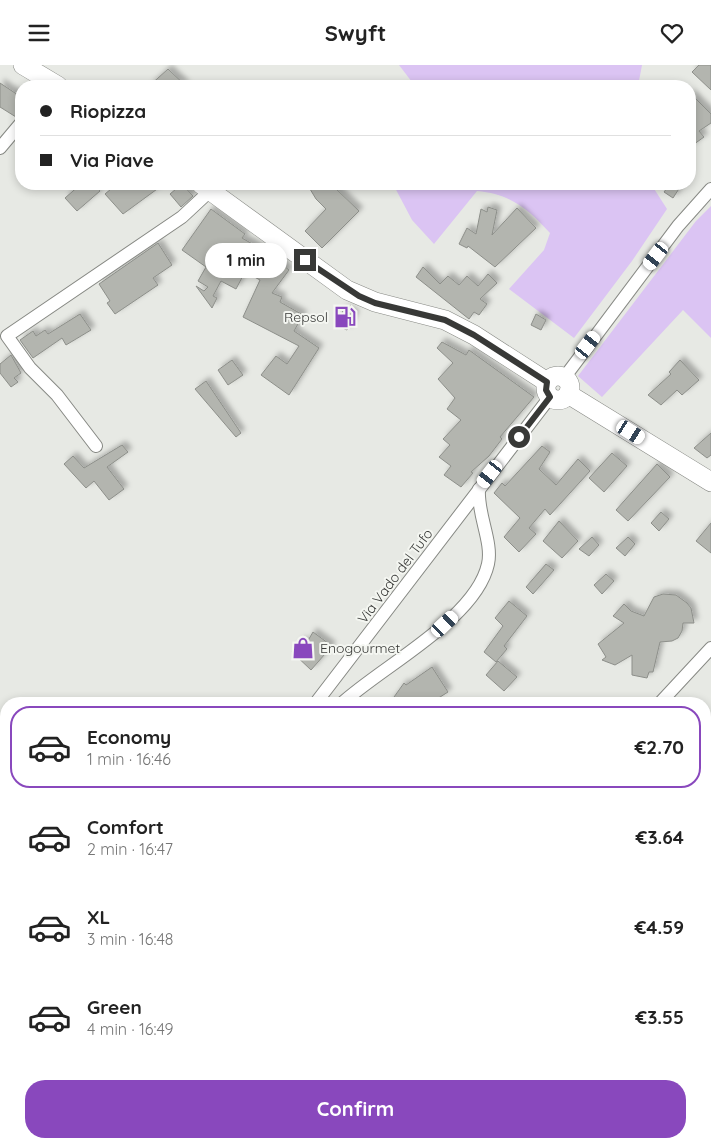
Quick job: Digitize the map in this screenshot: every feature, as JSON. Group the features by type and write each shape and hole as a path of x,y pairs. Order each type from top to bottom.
{"main road":[{"path":"22,65 44,80"},
{"path":"210,190 347,290 375,303 445,320 474,335 711,482"}],"street":[{"path":"0,148 15,130"},
{"name":"Via Vado del Tufo","path":"320,697 557,388 678,226 711,189"},
{"path":"96,446 57,395 30,368 8,335 182,217 204,190"},
{"path":"348,697 359,687 445,624 464,607 477,587 488,564 489,554 478,504 478,489"},
{"path":"666,697 711,648"}],"shaded area":[{"path":"399,65 642,65 639,80 410,80"},
{"path":"396,190 655,190 667,209 632,261 574,338 509,289 544,250 550,233 518,204 500,195 477,191 434,244 412,220"},
{"path":"711,206 711,338 683,310 602,397 578,376 696,221"}],"building":[{"path":"699,65 711,65 711,90 692,72"},
{"path":"168,69 180,80 156,80"},
{"path":"0,83 15,93 15,116 0,107"},
{"path":"696,99 711,114 711,123 699,131 704,137 696,143"},
{"path":"74,190 100,191 77,211 65,198"},
{"path":"110,190 156,190 123,214 105,194"},
{"path":"175,190 188,190 193,196 181,207 170,194"},
{"path":"311,190 337,190 359,211 322,248 305,231 326,209"},
{"path":"666,190 678,190 673,198 664,192"},
{"path":"488,207 497,210 492,235 517,208 536,228 495,267 468,246 467,248 459,244 467,228 476,234 481,209 487,212"},
{"path":"211,209 245,234 242,238 268,253 289,270 272,293 282,297 280,302 303,315 294,331 319,348 289,395 261,375 276,356 287,364 299,346 243,317 260,280 245,272 236,289 221,281 213,296 217,298 212,308 196,286 204,291 208,287 198,281 206,267 182,250"},
{"path":"158,243 172,265 153,278 158,285 115,314 107,303 110,301 99,284"},
{"path":"423,267 440,284 448,276 459,285 467,276 478,286 488,274 497,283 480,299 487,304 479,315 474,312 469,319 416,277"},
{"path":"344,309 355,314 347,330 336,325"},
{"path":"80,314 91,330 66,345 62,338 33,358 20,340 33,331 36,336 45,330 48,334"},
{"path":"536,314 546,320 541,330 531,325"},
{"path":"442,342 466,355 469,350 534,397 500,437 502,439 489,456 471,472 473,473 461,487 444,475 451,466 439,457 450,445 443,439 461,420 447,409 455,398 438,379 453,363 437,348"},
{"path":"11,355 21,373 14,378 18,382 11,387 0,373 0,364"},
{"path":"232,360 243,375 228,385 218,370"},
{"path":"680,360 699,380 682,395 677,390 661,405 648,395 671,374 669,372"},
{"path":"206,381 241,433 236,437 195,389"},
{"path":"711,433 711,455 707,458 694,448"},
{"path":"122,445 128,452 107,467 124,489 109,500 94,481 86,488 64,464 73,456 84,468"},
{"path":"542,446 550,452 539,469 556,485 578,459 590,471 550,515 545,509 529,528 536,534 519,552 504,537 520,518 494,493 502,483 505,486"},
{"path":"612,453 627,466 604,492 589,478"},
{"path":"657,464 670,477 628,521 616,510"},
{"path":"661,512 669,519 659,531 651,523"},
{"path":"559,521 578,541 562,558 543,541"},
{"path":"711,523 711,553 696,541"},
{"path":"592,537 599,545 589,556 579,549"},
{"path":"628,537 635,544 625,556 616,548"},
{"path":"546,564 554,570 533,594 526,587"},
{"path":"606,574 614,581 602,594 594,585"},
{"path":"663,594 676,595 687,603 691,608 694,623 683,623 682,631 678,638 672,641 660,642 653,672 649,672 647,678 632,675 632,655 615,665 602,660 606,657 598,644 624,623 613,616 624,604 631,611 644,616 654,597"},
{"path":"509,601 527,616 504,646 507,649 496,662 484,652 503,626 495,618"},
{"path":"313,632 332,646 311,670 292,652 302,640 306,644"},
{"path":"498,661 517,677 504,691 486,675"},
{"path":"432,667 448,692 440,697 394,697 404,683 406,685"}],"place":[{"name":"Repsol","path":"345,317"},
{"name":"Enogourmet","path":"303,648"}],"route":[{"path":"305,260 347,290 375,303 445,320 474,335 547,382 546,390 550,397 519,437"}]}
